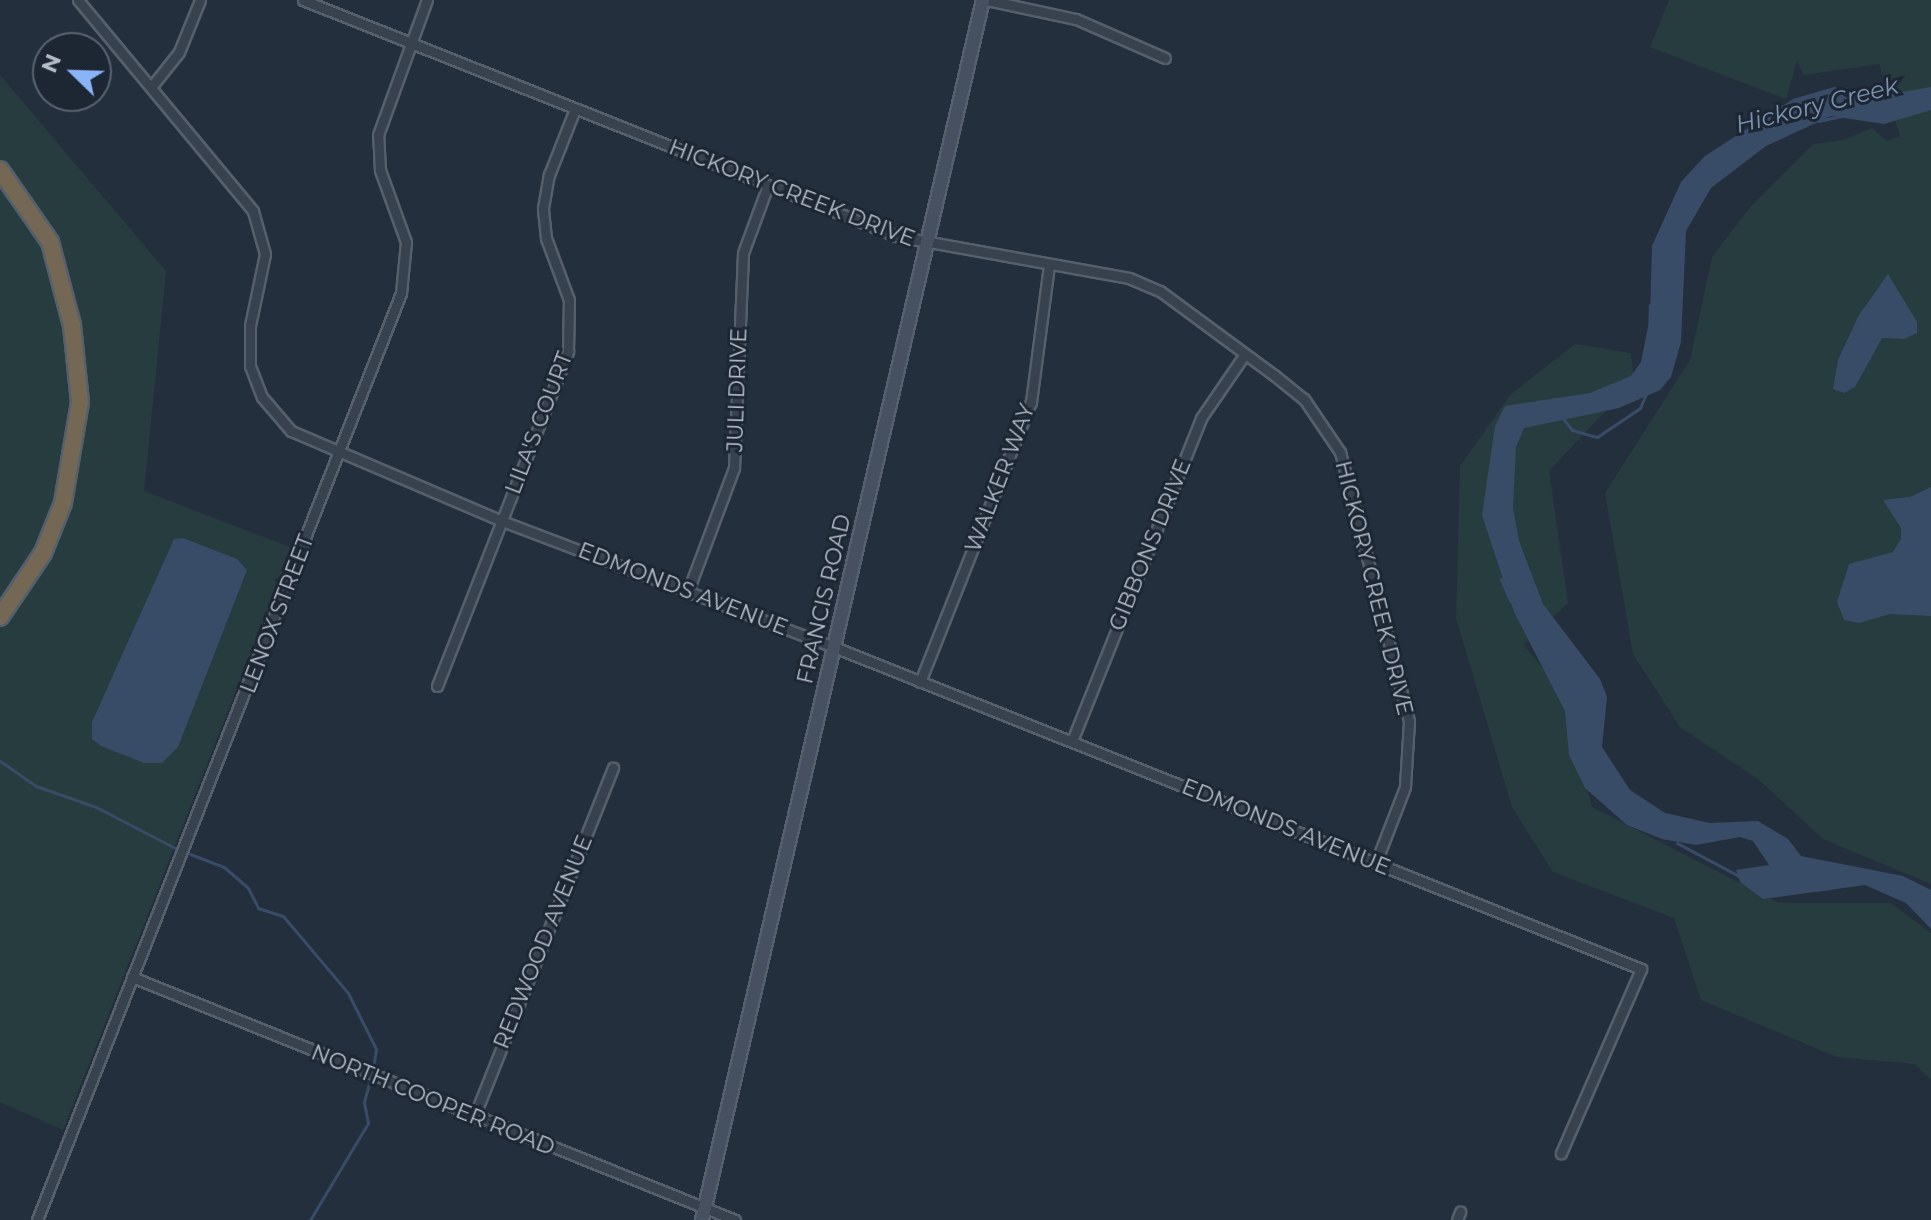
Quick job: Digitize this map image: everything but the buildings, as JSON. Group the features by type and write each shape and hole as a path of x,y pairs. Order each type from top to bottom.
{"highway":[{"path":"0,170 50,242 72,325 80,402 63,503 43,553 0,617"}],"street":[{"name":"EDMONDS AVENUE","path":"78,0 244,194 261,231 264,273 249,347 262,397 291,431 338,455 502,521 834,647 1641,969 1561,1153"},
{"path":"152,86 179,52 200,0"},
{"name":"HICKORY CREEK DRIVE","path":"303,0 768,185 926,243 1049,266 1102,271 1160,291 1243,357 1304,399 1340,452 1351,483 1409,721 1405,787 1376,862"},
{"name":"LENOX STREET","path":"37,1220 404,281 404,231 383,178 378,145 382,112 427,0"},
{"path":"985,0 1076,19 1165,58"},
{"name":"FRANCIS ROAD","path":"703,1214 926,243 985,0"},
{"name":"LILA'S COURT","path":"437,686 568,351 569,300 546,238 543,208 549,175 575,109"},
{"name":"JULI DRIVE","path":"688,591 734,468 743,253 768,185"},
{"name":"WALKER WAY","path":"920,682 1031,402 1049,266"},
{"name":"GIBBONS DRIVE","path":"1072,741 1201,418 1243,357"},
{"name":"REDWOOD AVENUE","path":"474,1117 613,768"},
{"name":"NORTH COOPER ROAD","path":"132,977 703,1214 735,1220"}],"green space":[{"path":"1669,0 1931,0 1931,884 1823,839 1758,779 1680,727 1633,654 1605,493 1690,360 1712,257 1751,206 1813,144 1844,140 1872,128 1887,141 1900,136 1879,64 1804,75 1797,61 1786,99 1650,47"},
{"path":"0,75 166,271 144,491 292,548 63,1130 0,1102"},
{"path":"1575,344 1631,353 1635,389 1611,405 1549,471 1568,603 1524,645 1562,692 1592,807 1779,903 1891,903 1931,933 1931,1080 1915,1064 1837,1057 1701,1000 1674,918 1553,872 1512,807 1456,618 1460,466 1511,394"}],"water":[{"path":"1834,87 1875,97 1931,87 1931,110 1884,124 1831,116 1766,146 1711,188 1686,231 1681,342 1671,377 1660,390 1619,408 1524,428 1516,447 1513,508 1519,541 1543,604 1600,679 1607,697 1602,747 1630,790 1665,813 1710,823 1758,821 1788,839 1801,856 1903,876 1931,890 1931,929 1906,903 1865,885 1763,899 1740,882 1736,870 1769,865 1753,841 1740,837 1696,845 1662,839 1627,825 1585,788 1569,755 1565,711 1514,612 1482,515 1495,426 1505,406 1590,393 1631,376 1641,362 1650,317 1652,246 1681,182 1705,156 1793,99"},
{"path":"1888,274 1917,322 1917,333 1904,339 1882,338 1855,387 1844,393 1833,389 1838,360 1859,315"},
{"path":"1931,487 1931,616 1890,614 1859,623 1844,620 1837,602 1849,564 1893,552 1901,539 1901,528 1883,500 1910,497"},
{"path":"183,538 237,559 247,570 178,747 162,763 144,763 101,746 92,739 92,722 174,539"}],"waterway":[{"name":"Hickory Creek","path":"1818,121 1842,116"},
{"name":"Hickory Creek","path":"1649,332 1650,305"},
{"name":"Hickory Creek","path":"1560,415 1572,430 1597,437 1640,408 1646,394"},
{"name":"Hickory Creek","path":"1501,579 1510,600"},
{"path":"0,761 36,786 96,807 175,848"},
{"name":"Hickory Creek","path":"1677,843 1741,877"},
{"path":"190,854 224,867 248,888 258,908 283,916 348,993 376,1049 373,1067"},
{"name":"Hickory Creek","path":"1798,891 1830,888"},
{"path":"310,1220 368,1123 364,1102 369,1083"}]}
